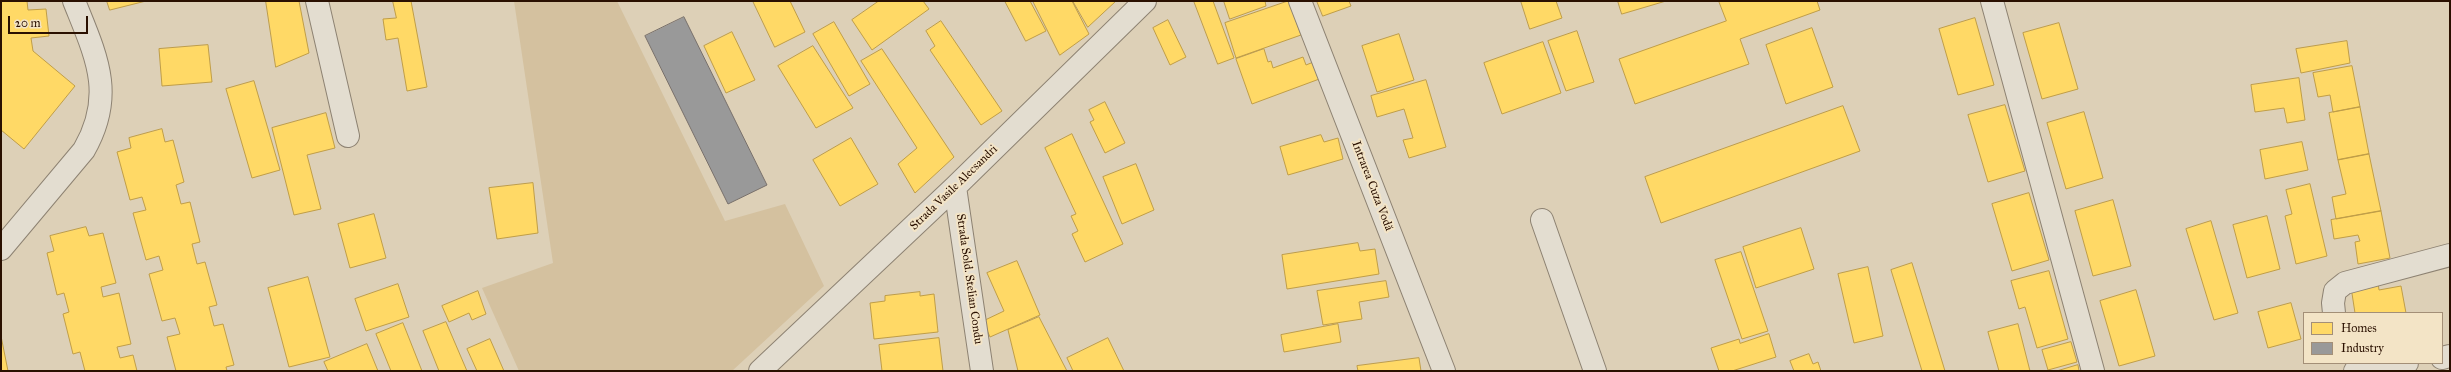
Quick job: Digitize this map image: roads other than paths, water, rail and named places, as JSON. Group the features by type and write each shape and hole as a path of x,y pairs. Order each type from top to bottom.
{"street":[{"path":"1,249 84,150 94,133 100,116 102,95 97,60 74,1"},
{"path":"317,1 348,136"},
{"name":"Strada Vasile Alecsandri","path":"760,371 955,187 1145,1"},
{"name":"Intrarea Cuza Vodă","path":"1300,1 1444,371"},
{"path":"1992,1 2093,371"},
{"name":"Strada Sold. Stelian Condu","path":"955,187 982,371"},
{"path":"1542,220 1595,371"},
{"path":"2334,312 2335,290 2345,283 2450,255"},
{"path":"2355,371 2400,364"}]}
